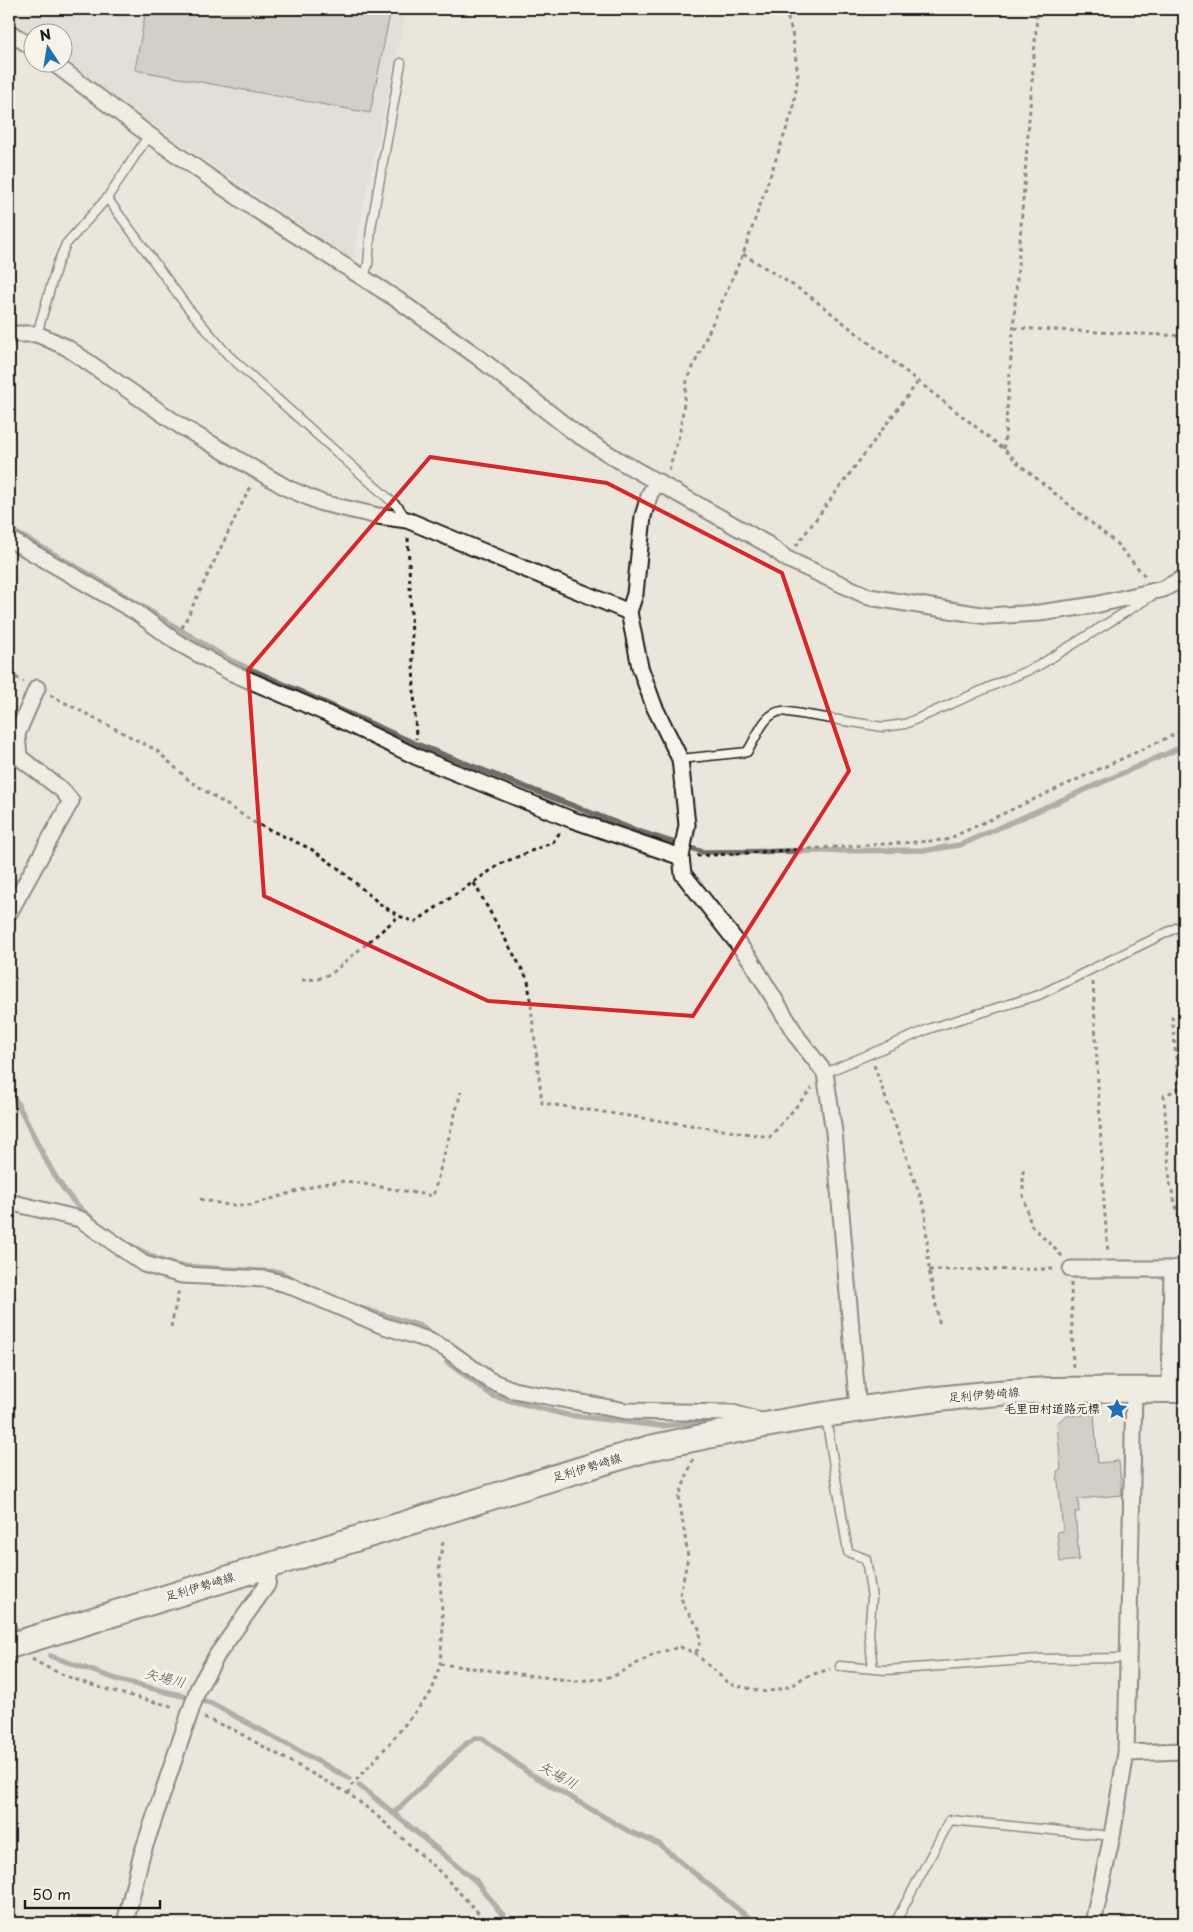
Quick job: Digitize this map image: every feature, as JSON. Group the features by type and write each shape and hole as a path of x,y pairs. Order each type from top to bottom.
{"main road":[{"name":"足利伊勢崎線","path":"11,1645 650,1448 700,1437 858,1410 1000,1393 1177,1390"}],"street":[{"path":"9,32 22,40"},
{"path":"65,72 149,135 252,207 398,300 478,357 575,433 620,461 767,544 787,559 868,597 987,616 1040,613 1095,605 1162,590 1184,578"},
{"path":"9,334 37,334 66,347 179,425 287,488 322,503 378,516 407,520 629,612"},
{"path":"659,482 650,493 644,516 635,594 629,612 640,667 654,706 680,759 687,825 681,857 683,874 750,959 798,1038 825,1072 834,1132 858,1410"},
{"path":"9,539 136,612 175,641 230,672 326,713 417,757 570,819 681,857"},
{"path":"9,913 71,801 62,790 19,757 17,734 36,688"},
{"path":"9,1202 80,1219 144,1264 182,1276 266,1279 286,1284 381,1325 425,1339 446,1350 489,1380 513,1390 626,1411 734,1413 769,1424"},
{"path":"1071,1269 1178,1268 1177,1390"},
{"path":"1093,1923 1112,1836 1126,1753 1134,1391"},
{"path":"125,1923 141,1857 190,1708 217,1655 267,1585 268,1578 264,1567"},
{"path":"1126,1753 1184,1752"}],"lane":[{"path":"363,279 368,265 371,228 401,63"},
{"path":"37,334 57,265 66,244 107,198 149,135"},
{"path":"107,198 188,308 228,355 393,502 407,520"},
{"path":"680,759 747,752 766,719 773,712 782,711 882,727 905,724 1038,666 1162,590"},
{"path":"825,1072 931,1028 1039,995 1184,924"},
{"path":"826,1415 848,1552 866,1559 872,1598 869,1634 873,1668"},
{"path":"840,1666 886,1670 1039,1659 1128,1658"},
{"path":"895,1923 950,1820 1112,1836"}],"path":[{"path":"659,482 669,472 676,448 687,381 743,254 793,110 796,93 796,56 785,9"},
{"path":"1004,449 1037,16"},
{"path":"743,254 807,294 1004,449 1020,465 1115,542 1142,573 1162,590"},
{"path":"1014,328 1184,336"},
{"path":"787,559 918,383"},
{"path":"175,641 258,471"},
{"path":"407,520 417,757"},
{"path":"36,688 156,750 190,780 255,823 310,849 399,916 414,922 500,864 553,842 570,819"},
{"path":"681,857 946,840 1184,730"},
{"path":"474,883 528,980 542,1102 770,1137 825,1072"},
{"path":"302,980 332,974 399,916"},
{"path":"1093,969 1104,1204 1110,1270"},
{"path":"1172,1016 1179,1088 1164,1096 1170,1184 1184,1235"},
{"path":"870,1053 925,1210 929,1270 940,1326"},
{"path":"200,1200 228,1205 251,1205 321,1184 346,1181 433,1196 461,1092"},
{"path":"929,1270 1071,1269"},
{"path":"171,1327 182,1276"},
{"path":"696,1653 700,1630 685,1608 680,1595 688,1557 679,1497 700,1437"},
{"path":"349,1794 351,1786 390,1743 432,1691 440,1664 443,1628 439,1563 443,1542"},
{"path":"11,1645 48,1669 78,1681 190,1708 232,1729 349,1794 374,1813 439,1871 488,1923"},
{"path":"440,1664 575,1681 602,1679 616,1675 654,1654 680,1647 696,1653 729,1684 766,1692 792,1686 804,1677 840,1666"}],"highlighted area":[{"path":"430,457 607,483 782,573 849,771 693,1016 488,1001 264,896 248,670"}],"shaded area":[{"path":"9,9 406,9 352,259 125,106 72,66 72,22 22,22 22,30 9,22"}],"building":[{"path":"146,9 391,9 370,113 135,70"},
{"path":"1094,1414 1098,1463 1119,1461 1122,1495 1078,1499 1079,1512 1075,1512 1079,1560 1060,1562 1057,1532 1063,1531 1057,1471 1061,1470 1057,1423 1066,1416"}],"waterway":[{"path":"9,529 94,577 230,660 414,743 632,829 703,852 928,850 960,845 1184,746"},
{"path":"9,1091 16,1101 48,1165 68,1195 93,1219"},
{"path":"130,1245 157,1259 179,1266 279,1272 321,1292"},
{"path":"360,1308 420,1326 441,1339"},
{"path":"447,1362 493,1396 567,1415 661,1426 719,1420"},
{"name":"矢場川","path":"9,1622 16,1629"},
{"name":"矢場川","path":"50,1656 119,1680 211,1703 349,1778"},
{"name":"矢場川","path":"394,1813 467,1743 476,1738 482,1738 529,1773 630,1832 659,1844 755,1923"},
{"path":"359,1785 476,1881 509,1923"}],"place":[{"name":"毛里田村道路元標","path":"1117,1409"}]}
